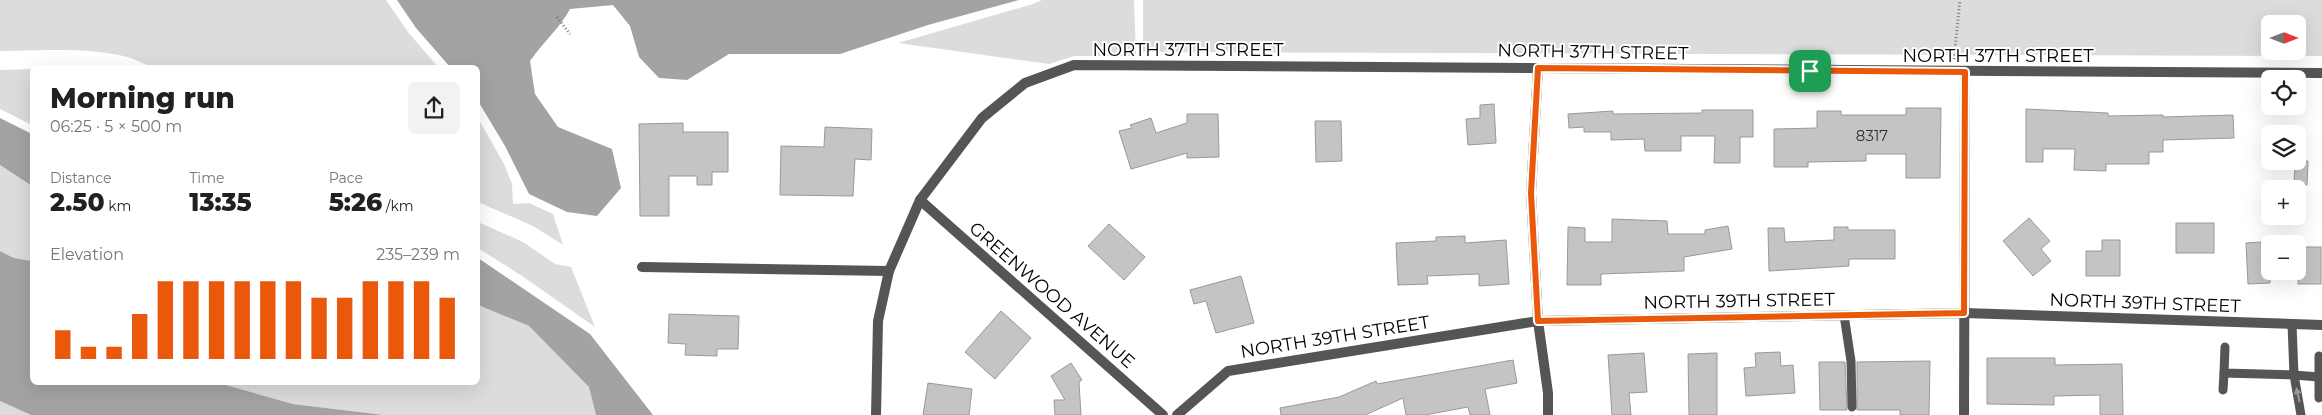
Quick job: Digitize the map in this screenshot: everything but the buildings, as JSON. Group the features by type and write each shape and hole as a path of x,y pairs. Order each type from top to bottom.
{"street":[{"name":"NORTH 37TH STREET","path":"876,415 878,321 889,271 920,200 982,118 1024,83 1074,65 2322,73"},
{"path":"1538,68 1531,193 1538,321 1548,393 1548,415"},
{"path":"1964,415 1965,72"},
{"name":"GREENWOOD AVENUE","path":"920,200 1163,415"},
{"path":"642,267 889,271"},
{"name":"NORTH 39TH STREET","path":"1178,415 1228,371 1538,321 1964,313 2322,325"}],"lane":[{"path":"1844,315 1851,360 1852,407"},
{"path":"2292,324 2294,375 2302,415"},
{"path":"2223,390 2225,347"},
{"path":"2318,398 2319,356"},
{"path":"2224,373 2319,377"}],"path":[{"path":"1952,72 1960,0"},
{"path":"557,17 570,34"}],"shaded area":[{"path":"0,0 386,0 408,32 436,65 146,65 137,60 99,52 78,50 0,51"},
{"path":"397,0 1019,0 928,25 840,54 729,54 687,80 659,78 639,57 630,26 613,5 570,9 562,22 530,61 535,94 558,127 612,149 621,188 597,216 567,212 529,194 505,146 480,104 480,65 448,65 416,28"},
{"path":"1042,0 1134,0 1136,56 1074,56 1049,64 898,43 1033,4"},
{"path":"1143,0 2322,0 2322,56 2306,56 2306,15 2261,15 2261,56 1143,52"},
{"path":"30,69 30,124 0,109 0,70"},
{"path":"0,118 30,133 30,185 0,165"},
{"path":"480,122 504,164 512,184 513,204 529,203 553,214 563,245 533,226 480,203"},
{"path":"0,165 30,185 30,261 14,258 0,251"},
{"path":"480,223 523,242 555,264 571,267 595,327 480,249"},
{"path":"0,251 14,258 30,261 30,385 226,385 293,404 384,415 31,415 0,401"},
{"path":"480,259 590,334 653,415 596,415 589,387 529,326 480,306"},
{"path":"480,306 529,326 590,387 596,415 384,415 293,404 226,385 480,385"},
{"path":"0,401 31,415 0,415"}],"route":[{"path":"1538,68 1810,71 1965,72 1964,313 1538,321 1531,193 1538,68"}]}
